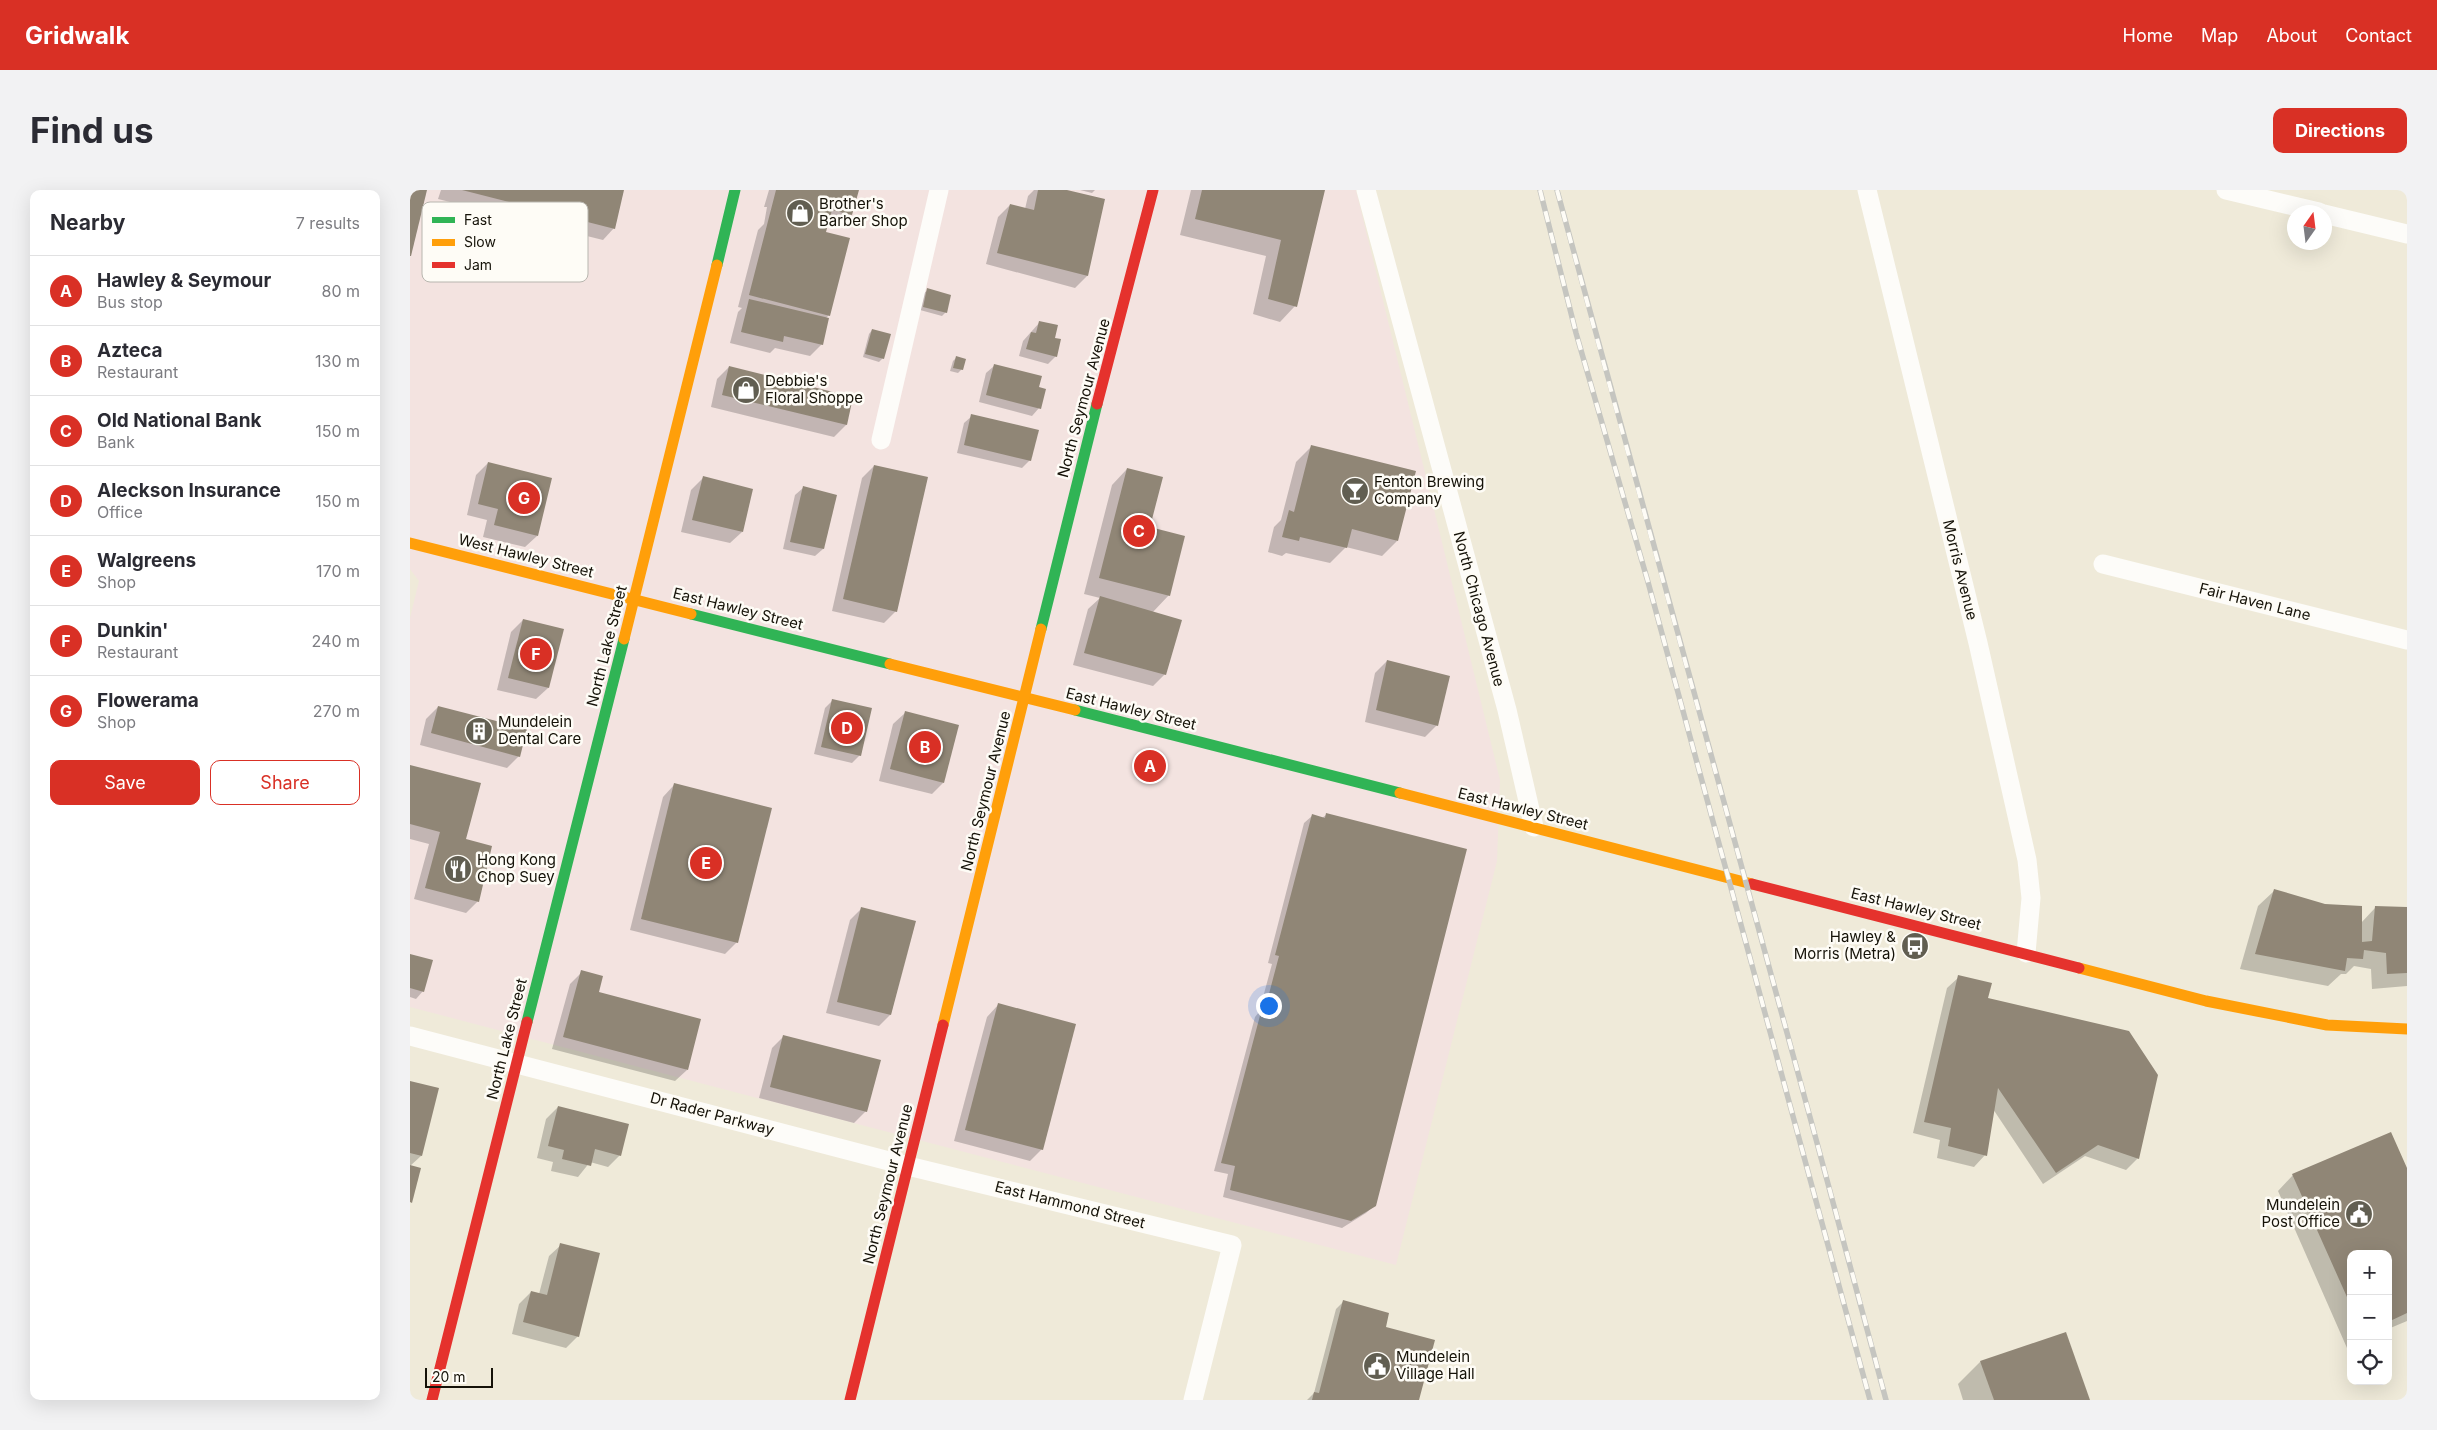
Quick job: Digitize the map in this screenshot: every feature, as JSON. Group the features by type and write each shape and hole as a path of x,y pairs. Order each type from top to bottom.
{"street":[{"name":"North Lake Street","path":"432,1400 635,598 735,190"},
{"path":"881,440 939,190"},
{"name":"North Seymour Avenue","path":"850,1400 1152,190"},
{"name":"North Chicago Avenue","path":"1366,190 1507,710 1534,827"},
{"name":"Morris Avenue","path":"1867,190 1978,643 2027,860 2032,898 2026,952"},
{"path":"2226,190 2289,205"},
{"path":"2332,216 2407,234"},
{"name":"West Hawley Street","path":"410,543 635,598"},
{"name":"Fair Haven Lane","path":"2102,564 2407,640"},
{"name":"East Hawley Street","path":"635,598 2026,952 2246,1010 2327,1025 2407,1029"},
{"name":"Dr Rader Parkway","path":"410,1036 908,1166"},
{"name":"East Hammond Street","path":"908,1166 1232,1246 1194,1400"}],"shaded area":[{"path":"410,190 1356,190 1500,780 1497,861 1396,1265 410,1007 410,618 419,581 410,569"}],"building":[{"path":"410,190 427,190 424,202 422,202 422,211 410,256"},
{"path":"462,190 624,190 615,229 588,222 588,202 509,202"},
{"path":"776,190 859,190 852,215 832,210 826,232 850,238 830,316 749,295"},
{"path":"1038,190 1067,190 1105,199 1088,276 997,253 1010,204 1034,210"},
{"path":"1202,190 1325,190 1297,307 1268,299 1281,240 1195,219"},
{"path":"927,288 951,295 947,313 923,307"},
{"path":"749,299 829,318 823,345 784,336 783,342 741,332"},
{"path":"1039,321 1058,325 1055,338 1061,339 1057,357 1026,349 1031,332 1036,333"},
{"path":"872,329 891,334 884,359 865,354"},
{"path":"956,356 966,359 963,370 953,368"},
{"path":"994,364 1042,376 1039,387 1046,389 1041,409 986,395"},
{"path":"729,366 853,397 847,425 722,395"},
{"path":"971,414 1039,430 1031,461 964,445"},
{"name":"Fenton Brewing Company","path":"1311,445 1416,471 1398,541 1352,529 1347,548 1300,537 1299,541 1282,537 1289,510 1294,512"},
{"path":"488,462 552,478 538,536 494,525 498,509 478,504"},
{"path":"874,465 928,477 897,612 843,599"},
{"path":"1127,468 1163,477 1150,527 1185,536 1170,596 1099,578"},
{"path":"703,476 753,489 743,532 692,520"},
{"path":"803,486 837,495 824,549 790,542"},
{"path":"1100,596 1182,620 1166,675 1084,653"},
{"path":"523,619 564,629 549,688 508,678"},
{"path":"1387,660 1450,676 1438,726 1376,710"},
{"path":"832,699 872,708 861,756 821,747"},
{"name":"Mundelein Dental Care","path":"438,706 527,729 520,757 431,733"},
{"path":"905,711 959,725 944,783 890,769"},
{"path":"410,765 481,783 466,839 492,846 479,902 425,888 440,832 410,824"},
{"path":"674,783 772,808 738,943 641,919"},
{"path":"1326,813 1467,849 1376,1206 1351,1221 1230,1190 1235,1166 1221,1163 1262,1008 1265,1009 1279,956 1275,955 1312,814 1325,818"},
{"path":"2274,889 2325,904 2362,906 2362,942 2372,941 2375,906 2407,907 2407,973 2387,974 2386,953 2364,950 2363,959 2347,958 2345,971 2255,954"},
{"path":"861,907 916,921 891,1015 837,1002"},
{"path":"410,954 433,960 424,992 410,988"},
{"path":"581,970 603,976 599,992 701,1019 688,1070 563,1037"},
{"path":"1958,975 1992,983 1988,998 2129,1031 2158,1075 2139,1159 2098,1145 2056,1173 1998,1088 1987,1156 1948,1146 1951,1128 1924,1122"},
{"path":"998,1003 1076,1024 1043,1150 965,1130"},
{"path":"783,1035 881,1060 867,1112 770,1087"},
{"path":"410,1081 439,1088 422,1156 410,1153"},
{"path":"558,1106 629,1124 621,1156 595,1149 591,1166 562,1159 564,1150 548,1146"},
{"name":"Mundelein Post Office","path":"2391,1132 2407,1168 2407,1313 2392,1320 2392,1250 2347,1250 2347,1297 2292,1174"},
{"path":"410,1165 421,1168 412,1203 410,1202"},
{"path":"560,1243 600,1253 579,1337 523,1322 531,1291 547,1295"},
{"name":"Mundelein Village Hall","path":"1343,1300 1389,1313 1386,1327 1435,1340 1419,1400 1312,1400 1314,1392 1319,1393"},
{"path":"2066,1332 2090,1400 1994,1400 1980,1361"}],"railway":[{"path":"1540,190 1576,333 1648,582 1870,1400"},
{"path":"1557,190 1886,1400"}],"traffic: fast":[{"path":"717,265 735,190"},
{"path":"1041,629 1097,404"},
{"path":"691,614 890,664"},
{"path":"527,1022 624,639"},
{"path":"1075,710 1400,793"}],"traffic: slow":[{"path":"624,639 717,265"},
{"path":"410,543 691,614"},
{"path":"943,1025 1041,629"},
{"path":"890,664 1075,710"},
{"path":"1400,793 1752,884"},
{"path":"2079,968 2206,1001 2327,1025 2407,1029"}],"traffic: jam":[{"path":"1097,404 1153,190"},
{"path":"1752,884 2079,968"},
{"path":"432,1400 527,1022"},
{"path":"850,1400 943,1025"}],"place":[{"name":"Brother's Barber Shop","path":"800,213"},
{"name":"Debbie's Floral Shoppe","path":"746,390"},
{"name":"Fenton Brewing Company","path":"1355,491"},
{"name":"Flowerama","path":"524,498"},
{"name":"Old National Bank","path":"1139,531"},
{"name":"Dunkin'","path":"536,654"},
{"name":"Aleckson Insurance","path":"847,728"},
{"name":"Mundelein Dental Care","path":"479,731"},
{"name":"Azteca","path":"925,747"},
{"name":"Hawley & Seymour","path":"1150,766"},
{"name":"Walgreens","path":"706,863"},
{"name":"Hong Kong Chop Suey","path":"458,869"},
{"name":"Hawley & Morris (Metra)","path":"1915,946"},
{"name":"Mundelein Post Office","path":"2359,1214"},
{"name":"Mundelein Village Hall","path":"1377,1366"}]}
